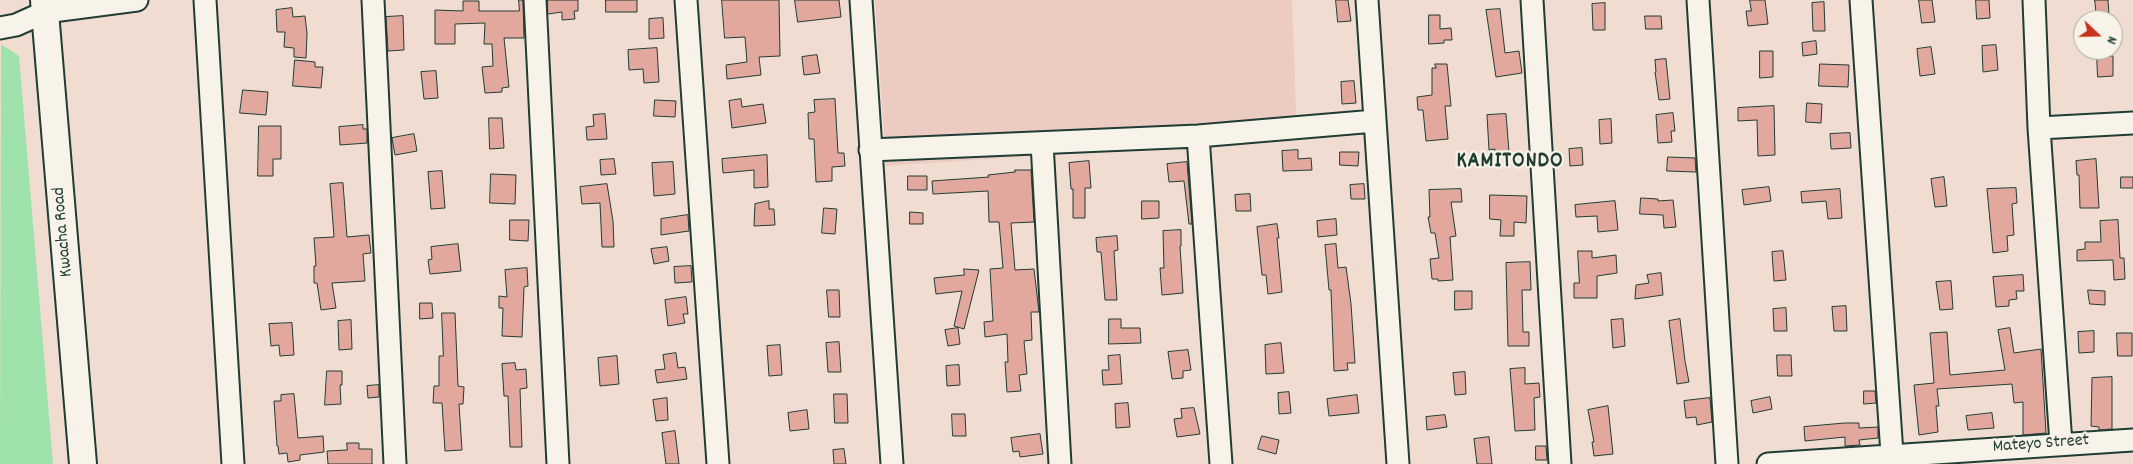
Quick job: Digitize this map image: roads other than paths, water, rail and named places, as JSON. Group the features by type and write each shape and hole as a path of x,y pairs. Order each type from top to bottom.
{"main road":[{"name":"Kwacha Road","path":"44,6 83,464"}],"street":[{"path":"0,28 16,25 44,6 137,0"},
{"path":"206,0 233,464"},
{"path":"373,0 395,464"},
{"path":"535,0 558,464"},
{"path":"686,0 718,464"},
{"path":"861,0 892,464"},
{"path":"1367,0 1398,464"},
{"path":"1532,0 1560,464"},
{"path":"1698,0 1726,464"},
{"path":"1861,0 1892,454"},
{"path":"2034,0 2039,128 2061,444"},
{"path":"870,150 1198,136 1375,121"},
{"path":"2039,128 2133,123"},
{"path":"1198,136 1221,464"},
{"path":"1042,143 1060,464"},
{"name":"Mateyo Street","path":"1768,464 1892,454 2133,440"}],"district":[{"name":"KAMITONDO","path":"1510,163"}]}
